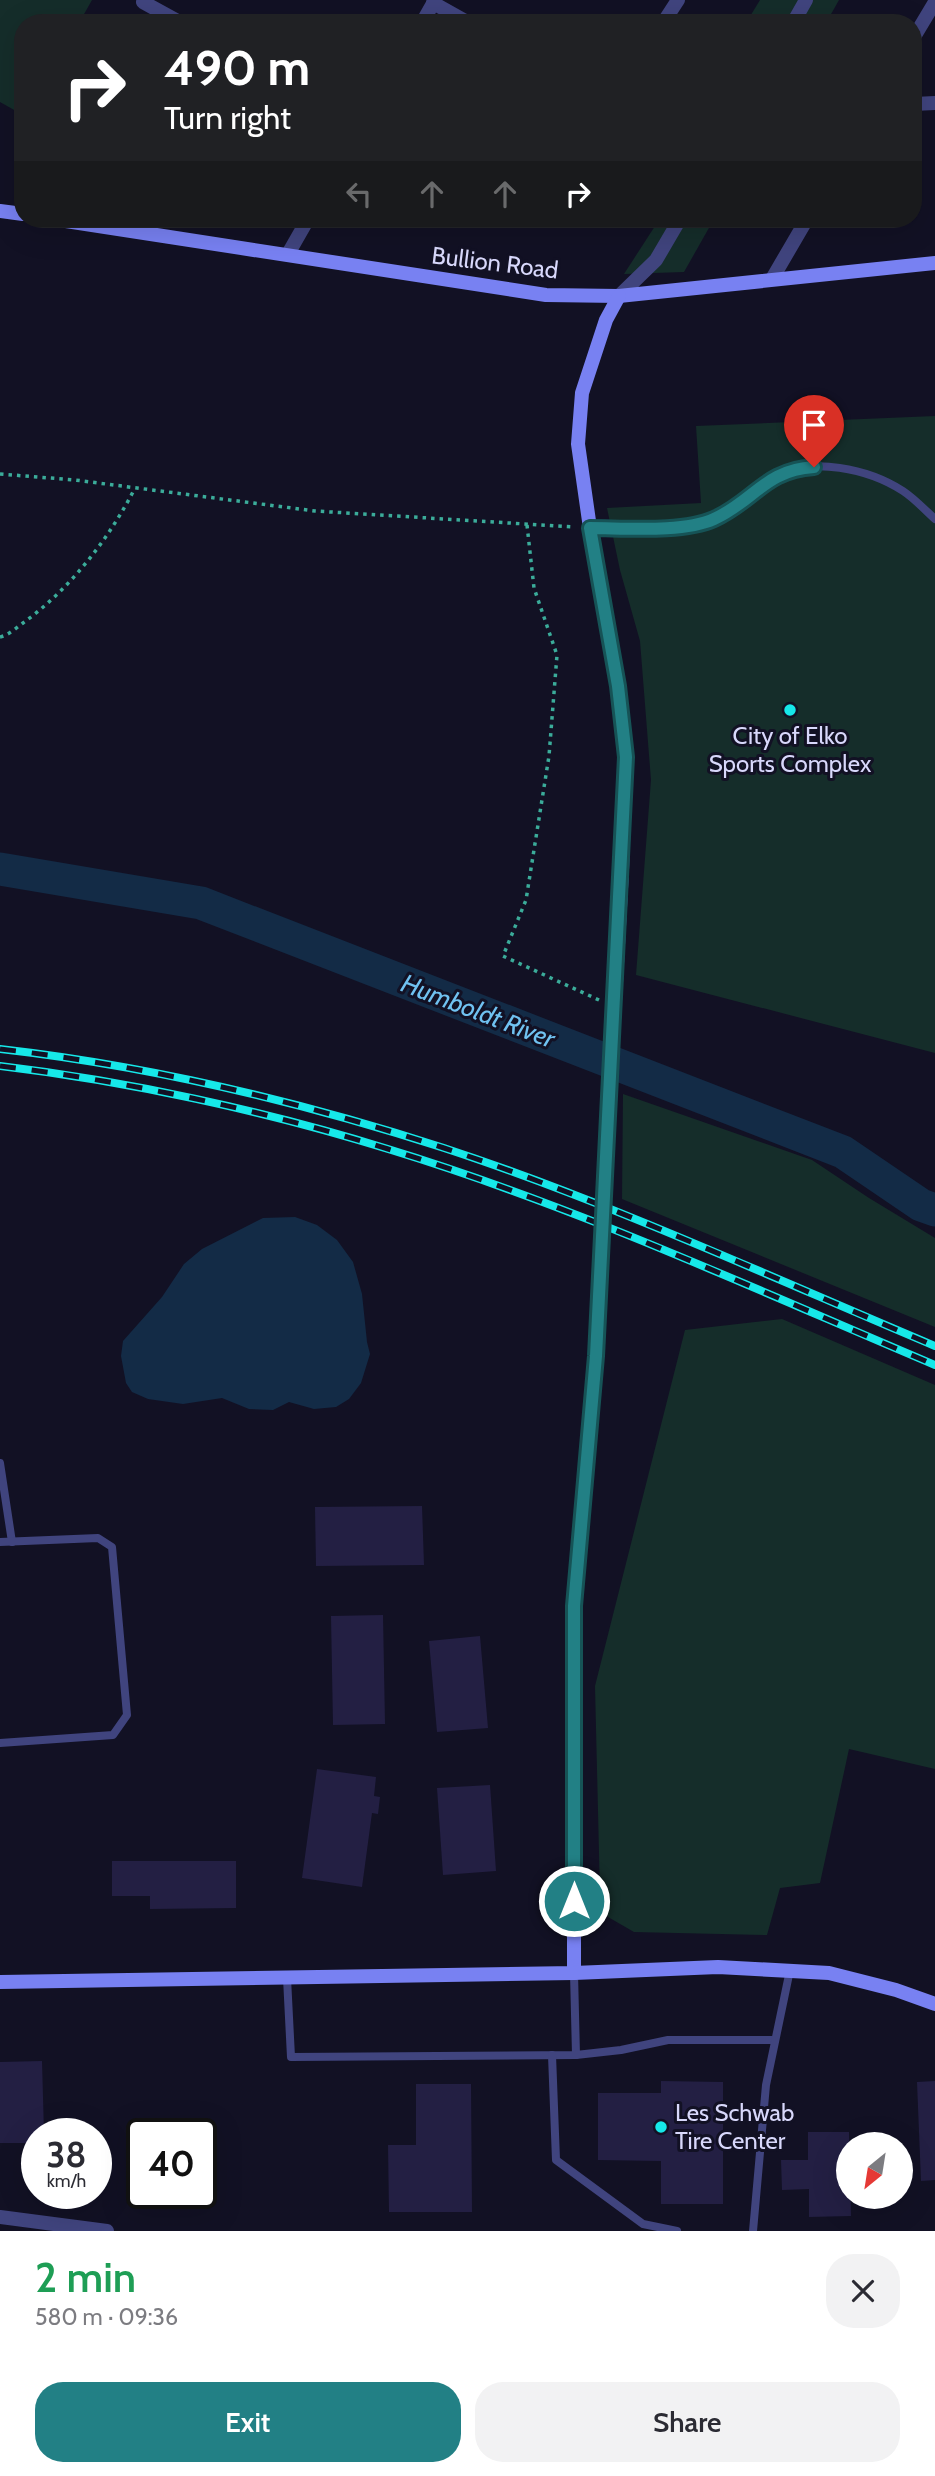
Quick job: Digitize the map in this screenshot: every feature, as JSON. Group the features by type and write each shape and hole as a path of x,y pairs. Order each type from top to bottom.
{"street":[{"path":"143,2 165,14"},
{"path":"434,2 454,14"},
{"path":"922,24 935,2"},
{"name":"Bullion Road","path":"113,228 546,295 619,296 935,263"},
{"path":"288,254 303,228"},
{"path":"573,1973 574,1606 596,1356 626,757 618,686 578,444 582,393 606,320 619,296 656,260 675,228"},
{"path":"772,279 802,228"},
{"path":"0,1982 573,1973 718,1967 829,1973 896,1990 935,2004"},
{"path":"0,2217 107,2231"}],"lane":[{"path":"590,528 680,527 702,524 738,505 777,475 798,468 814,467 843,469 884,481 904,492 935,519"},
{"path":"0,1463 12,1542"},
{"path":"0,1542 98,1538 112,1547 127,1715 113,1735 0,1743"},
{"path":"753,2231 766,2084 790,1970"},
{"path":"573,1973 576,2055"},
{"path":"287,1978 292,2057 576,2055 621,2050 668,2040 775,2040"},
{"path":"552,2055 556,2160 643,2224 677,2231"}],"path":[{"path":"0,474 135,487 316,512 590,528"},
{"path":"0,637 42,610 80,570 122,514 135,487"},
{"path":"527,525 534,588 556,655 549,757 526,900 503,956 615,1007"}],"green space":[{"path":"0,0 92,0 84,14 14,14 14,110 0,102"},
{"path":"760,0 839,0 831,14 751,14"},
{"path":"654,228 709,228 684,272 624,274"},
{"name":"City of Elko Sports Complex","path":"935,416 935,1053 636,975 651,780 640,641 620,570 607,508 701,503 696,426"},
{"path":"623,1094 812,1160 935,1238 935,1327 622,1199"},
{"path":"782,1319 935,1385 935,1769 849,1749 820,1883 780,1888 767,1935 634,1932 608,1917 600,1894 595,1686 685,1330"}],"water":[{"path":"295,1217 317,1225 337,1240 353,1262 362,1294 370,1354 361,1383 349,1399 336,1407 314,1409 289,1402 273,1410 249,1409 222,1398 183,1404 148,1399 132,1392 126,1383 121,1356 123,1341 162,1297 184,1264 202,1249 263,1218"}],"building":[{"path":"422,1506 424,1565 316,1566 315,1507"},
{"path":"383,1615 385,1724 333,1725 331,1616"},
{"path":"480,1636 488,1728 437,1732 429,1641"},
{"path":"317,1769 376,1777 374,1796 380,1797 378,1814 372,1813 362,1887 302,1878"},
{"path":"490,1785 496,1871 443,1875 437,1788"},
{"path":"112,1861 236,1861 236,1908 150,1909 150,1896 112,1896"},
{"path":"42,2061 44,2118 21,2118 21,2143 0,2143 0,2062"},
{"name":"Les Schwab Tire Center","path":"661,2081 723,2082 723,2204 661,2204 661,2161 598,2160 598,2093 661,2093"},
{"path":"935,2081 935,2180 921,2181 917,2082"},
{"path":"416,2084 471,2084 472,2212 389,2212 388,2145 416,2145"},
{"path":"808,2132 836,2132 836,2209 851,2209 851,2216 809,2217 809,2189 782,2190 781,2160 808,2160"}],"waterway":[{"name":"Humboldt River","path":"0,869 201,903 843,1152 921,1205 935,1210"}],"railway":[{"path":"0,1049 113,1065 225,1088 390,1131 444,1148 630,1217 935,1346"},
{"path":"0,1066 97,1080 196,1099 294,1122 388,1149 596,1222 935,1365"}],"place":[{"name":"City of Elko Sports Complex","path":"790,710"},
{"name":"Les Schwab Tire Center","path":"661,2127"}],"route":[{"path":"574,1901 574,1606 596,1356 626,757 618,686 590,528 680,527 702,524 738,505 777,475 798,468 814,467"}]}
